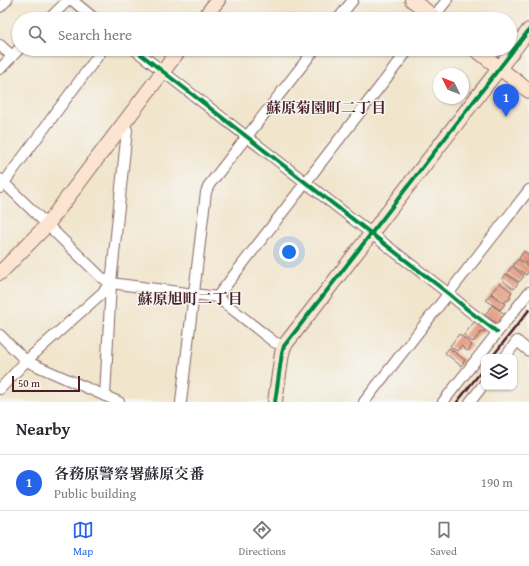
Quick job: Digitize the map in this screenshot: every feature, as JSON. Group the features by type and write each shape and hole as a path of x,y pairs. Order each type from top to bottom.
{"street":[{"path":"0,7 7,0"},
{"path":"56,12 68,0"},
{"path":"72,0 87,12"},
{"path":"209,12 218,0"},
{"path":"344,12 353,0"},
{"path":"412,0 427,12"},
{"path":"438,12 447,0"},
{"path":"517,46 529,30"},
{"path":"0,45 12,51"},
{"path":"0,69 13,56"},
{"path":"98,56 1,183 110,284 217,297 274,342 284,346"},
{"path":"143,56 497,332"},
{"path":"0,273 47,225 175,56"},
{"path":"181,402 206,192 209,184 310,56"},
{"path":"217,297 404,56"},
{"path":"484,56 529,91"},
{"path":"275,402 284,346 509,56"},
{"path":"105,396 110,284 127,130 123,124"},
{"path":"364,402 529,190"},
{"path":"0,389 26,361 102,293 110,284"},
{"path":"443,402 529,292"},
{"path":"0,335 26,361 119,402"},
{"path":"507,354 517,341 529,351"},
{"path":"470,402 481,388"}],"building":[{"path":"524,251 529,255 529,266 519,258"},
{"path":"518,259 529,268 526,275 513,265"},
{"path":"512,266 524,276 519,282 507,273"},
{"path":"506,274 518,283 514,289 502,280"},
{"path":"500,283 512,292 509,296 511,298 504,303 491,293"},
{"path":"491,294 505,304 500,310 486,300"},
{"path":"492,305 506,315 498,324 485,315"},
{"path":"475,321 485,327 485,330 483,333 481,332 473,342 464,335"},
{"path":"459,334 472,345 468,351 461,346 457,351 450,346"},
{"path":"449,348 465,360 461,366 445,353"}],"railway":[{"path":"494,354 529,310"},
{"path":"457,402 481,372"}],"cycle path":[{"path":"517,45 529,30"},
{"path":"143,56 497,332"},
{"path":"275,402 284,346 509,56"}],"place":[{"name":"各務原警察署蘇原交番","path":"506,117"}],"district":[{"name":"蘇原菊園町二丁目","path":"326,107"},
{"name":"蘇原旭町二丁目","path":"190,298"}]}
